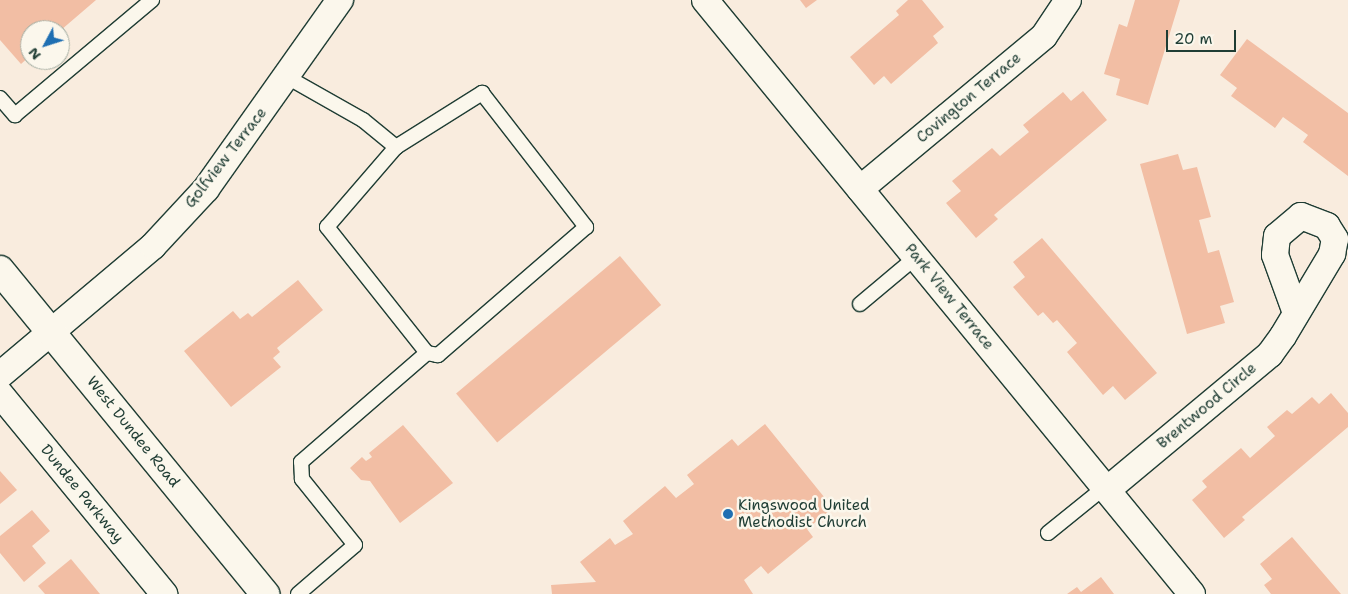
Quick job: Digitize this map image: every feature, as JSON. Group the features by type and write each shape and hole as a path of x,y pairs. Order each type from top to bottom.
{"main road":[{"name":"West Dundee Road","path":"0,270 265,594"}],"street":[{"name":"Golfview Terrace","path":"0,375 153,246 206,189 340,0"},
{"name":"Park View Terrace","path":"705,0 1192,594"},
{"name":"Covington Terrace","path":"860,188 1044,36 1068,0"},
{"name":"Brentwood Circle","path":"1106,488 1270,354 1296,312"},
{"name":"Dundee Parkway","path":"0,394 164,594"}],"lane":[{"path":"0,98 15,115 152,0"},
{"path":"287,77 363,120 396,147"},
{"path":"482,93 586,227 438,355 427,353 328,227 396,147 482,93"},
{"path":"860,304 916,257"},
{"path":"298,594 355,546 302,479 301,462 427,353"},
{"path":"1048,533 1106,488"}],"building":[{"path":"0,0 96,0 70,22 70,20 20,20 20,63 0,40"},
{"path":"800,0 817,0 806,8"},
{"path":"908,0 922,0 944,27 933,36 938,43 891,84 884,76 874,85 850,57 899,15 896,11"},
{"path":"1135,0 1180,0 1148,105 1116,95 1120,79 1104,74 1119,24 1127,27"},
{"path":"1247,39 1348,113 1348,176 1303,142 1308,135 1283,117 1275,128 1231,96 1237,88 1220,75"},
{"path":"1083,91 1107,120 994,215 998,219 976,238 946,203 961,191 952,181 992,148 1000,156 1029,132 1023,125 1063,92 1071,101"},
{"path":"1178,154 1183,170 1197,167 1211,217 1199,220 1208,253 1219,250 1234,302 1220,306 1225,323 1187,334 1140,164"},
{"path":"1042,238 1157,373 1125,400 1113,386 1103,395 1067,352 1077,343 1057,320 1053,323 1043,312 1038,316 1013,287 1025,277 1013,262"},
{"path":"620,256 661,305 497,443 456,394"},
{"path":"298,280 323,310 277,348 280,352 273,358 281,367 231,407 184,351 233,311 240,319 248,313 252,317"},
{"path":"1331,393 1348,413 1348,427 1242,517 1245,520 1224,538 1192,500 1207,487 1202,481 1241,448 1250,458 1275,436 1267,427 1287,410 1292,414 1312,397 1319,404"},
{"name":"Kingswood United Methodist Church","path":"765,424 833,508 807,529 813,537 768,574 761,566 744,580 753,594 552,594 551,585 596,582 580,562 610,538 615,545 633,534 623,521 665,486 676,498 694,484 687,475 732,439 738,446"},
{"path":"403,425 453,483 400,523 370,481 361,480 350,468 362,457 366,461 372,457 369,453"},
{"path":"0,471 17,490 0,504"},
{"path":"32,510 50,531 32,546 46,563 24,582 0,553 0,536"},
{"path":"1292,537 1341,594 1271,594 1264,585 1272,579 1260,564"},
{"path":"71,559 100,594 45,594 38,586"},
{"path":"1101,577 1114,594 1067,594 1077,587 1081,592"}],"place":[{"name":"Kingswood United Methodist Church","path":"728,514"}]}
